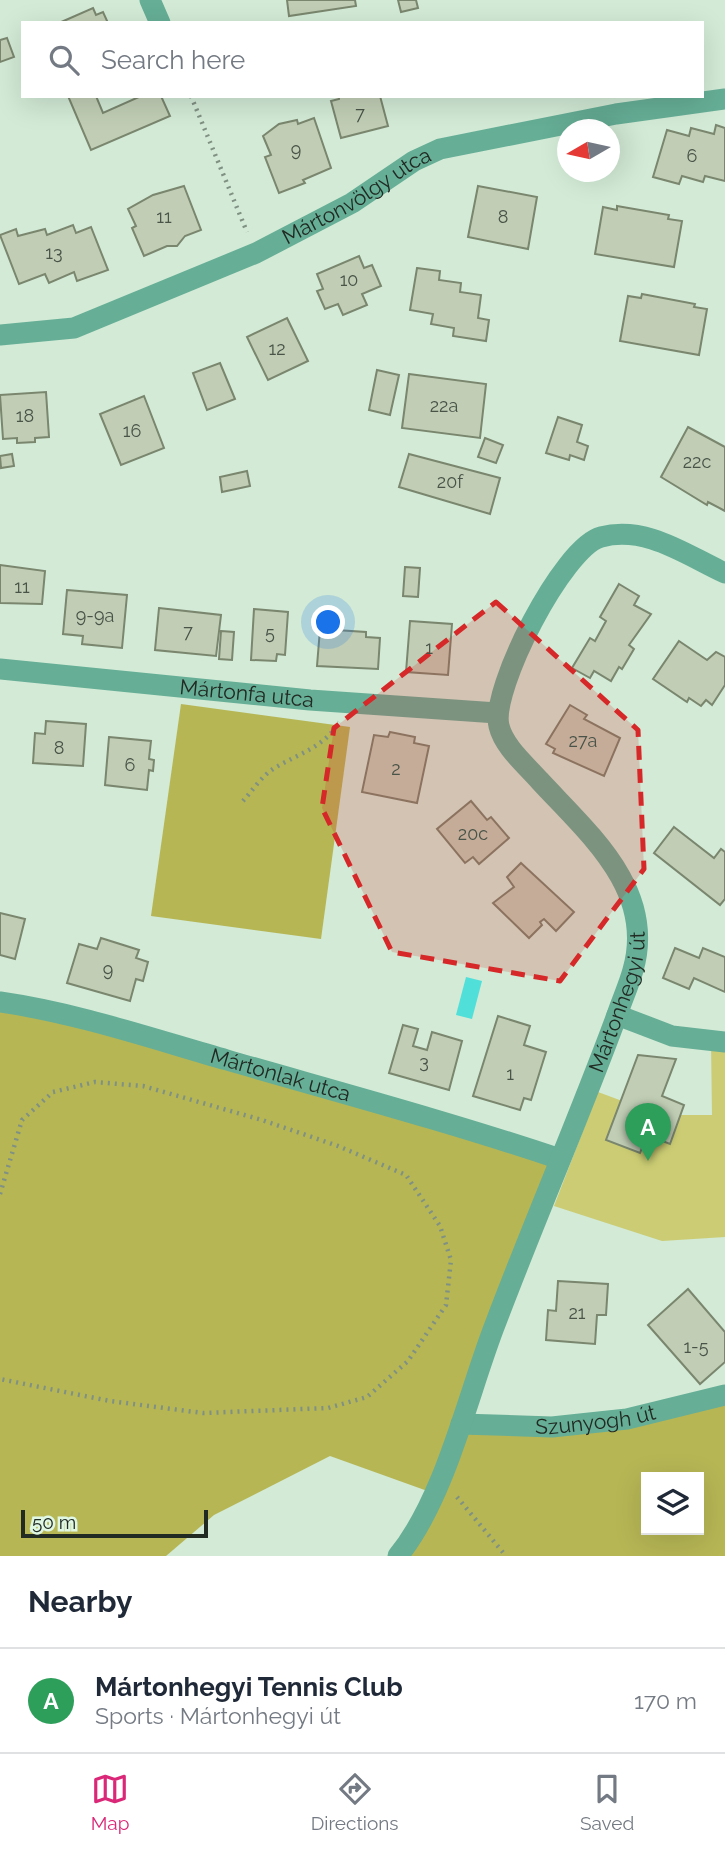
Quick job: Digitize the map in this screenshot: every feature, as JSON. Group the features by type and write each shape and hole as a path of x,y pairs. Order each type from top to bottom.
{"street":[{"path":"150,0 159,21"},
{"name":"Mártonvölgy utca","path":"0,335 74,328 256,253 352,202 414,161 440,149 616,114 725,99"},
{"path":"497,713 501,690 554,580 585,545 599,537 647,536 725,573"},
{"name":"Mártonfa utca","path":"0,668 349,703 497,713"},
{"name":"Mártonhegyi út","path":"398,1556 416,1534 461,1424 495,1325 634,970 638,946 637,919 632,897 622,876 592,837 515,753 500,729 497,713"},
{"name":"Mártonlak utca","path":"0,1002 35,1007 132,1033 408,1111 560,1159"},
{"path":"617,1015 672,1036 725,1042"},
{"name":"Szunyogh út","path":"461,1424 552,1427 614,1421 725,1395"}],"path":[{"path":"192,98 256,253"},
{"path":"243,801 271,770 309,752 332,734 349,703"},
{"path":"0,1194 22,1121 53,1092 95,1082 143,1086 262,1120 338,1146 406,1175 440,1226 451,1260 446,1305 408,1361 367,1396 328,1408 203,1413 110,1401 0,1378"},
{"path":"455,1495 506,1556"}],"highlighted area":[{"path":"496,602 638,730 644,869 560,981 392,952 322,808 334,728"}],"shaded area":[{"path":"181,704 350,727 321,939 151,916"},
{"path":"0,1002 560,1159 462,1423 552,1427 725,1395 725,1556 398,1556 433,1493 330,1456 214,1515 166,1556 0,1556"},
{"path":"711,1041 725,1042 725,1237 662,1241 554,1206 598,1092 660,1115 712,1115"}],"water":[{"path":"466,977 482,981 472,1019 456,1015"}],"building":[{"path":"287,0 355,0 356,6 289,16"},
{"path":"398,0 416,0 418,8 401,12"},
{"path":"93,8 96,15 103,12 107,21 64,21"},
{"path":"7,38 14,57 0,62 0,40"},
{"path":"69,98 97,98 103,113 137,98 162,98 170,116 91,150"},
{"path":"381,98 388,126 341,138 331,101"},
{"path":"314,118 331,168 303,180 305,183 279,193 265,157 271,155 263,136 279,124 297,120 298,124"},
{"path":"716,125 725,128 725,181 705,176 703,182 682,176 679,184 653,177 667,130 689,136 691,128 714,134"},
{"path":"184,186 201,230 185,236 177,246 167,246 144,256 132,228 136,226 128,209 153,195"},
{"path":"478,186 537,197 528,249 468,237"},
{"path":"617,206 669,215 668,219 682,221 674,267 595,254 603,207 617,210"},
{"path":"73,225 76,233 91,227 108,270 77,281 74,272 49,283 45,274 19,284 0,235 16,229 18,236 45,229 47,235"},
{"path":"359,256 364,268 372,265 381,286 362,294 367,305 343,315 338,304 325,309 317,291 323,289 317,274"},
{"path":"417,268 440,271 439,280 461,283 460,292 481,295 478,318 489,320 486,341 453,336 454,328 431,324 433,314 410,310"},
{"path":"642,294 695,304 694,307 707,309 699,355 620,341 628,296 641,298"},
{"path":"287,318 308,361 268,380 247,337"},
{"path":"220,363 235,399 207,410 193,373"},
{"path":"377,370 399,375 390,415 369,410"},
{"path":"409,374 486,384 480,438 402,428"},
{"path":"46,392 49,437 35,438 35,442 17,443 17,438 3,439 0,395"},
{"path":"144,396 164,448 121,465 100,414"},
{"path":"558,417 582,425 577,442 588,446 584,460 570,455 569,460 546,453"},
{"path":"688,427 725,447 725,511 708,502 707,505 661,477"},
{"path":"485,438 503,445 496,463 478,457"},
{"path":"12,454 14,466 1,468 0,456"},
{"path":"409,454 500,478 490,514 399,487"},
{"path":"247,471 250,486 222,492 220,477"},
{"path":"0,565 45,571 42,604 0,603"},
{"path":"405,567 420,568 418,597 403,596"},
{"path":"619,584 639,596 634,605 651,614 629,645 634,649 611,681 594,671 590,678 572,668 590,638 595,641 606,621 600,617"},
{"path":"67,590 127,595 122,648 82,644 83,636 63,634"},
{"path":"159,608 221,615 216,656 155,650"},
{"path":"254,609 288,612 285,655 277,654 276,661 251,660"},
{"path":"410,621 452,624 448,675 406,672"},
{"path":"320,629 366,632 366,637 380,638 378,669 317,666"},
{"path":"221,631 234,632 232,660 219,659"},
{"path":"679,641 707,660 716,652 725,657 725,685 712,705 706,700 701,706 689,698 687,702 653,679"},
{"path":"570,705 587,715 584,719 620,738 604,776 553,753 555,749 546,744"},
{"path":"46,721 86,724 83,766 33,763 35,733 45,734"},
{"path":"390,732 415,737 414,743 429,746 417,803 362,792 374,735 388,737"},
{"path":"109,737 151,741 149,759 154,760 153,771 149,770 147,790 105,785"},
{"path":"471,801 487,820 491,817 509,838 479,864 473,857 465,863 437,829"},
{"path":"674,827 714,858 721,849 725,852 725,899 720,905 654,853"},
{"path":"521,863 574,912 556,931 544,919 540,922 542,925 529,938 493,903 514,887 507,877"},
{"path":"0,913 25,919 15,959 0,955"},
{"path":"101,938 139,950 136,958 148,962 143,981 136,979 130,1001 67,983 79,944 97,949"},
{"path":"675,948 699,958 703,948 725,957 725,992 694,978 689,989 663,978"},
{"path":"498,1016 530,1026 524,1045 546,1052 531,1100 524,1098 520,1110 473,1096"},
{"path":"403,1025 418,1029 413,1046 427,1050 432,1032 462,1041 449,1090 389,1073"},
{"path":"638,1055 676,1059 662,1096 684,1105 670,1144 647,1135 640,1153 606,1140"},
{"path":"558,1281 608,1284 606,1315 597,1315 595,1344 546,1340 548,1310 556,1311"},
{"path":"688,1289 725,1332 725,1362 700,1384 648,1325"}],"place":[{"name":"Mártonhegyi Tennis Club","path":"648,1161"}]}
